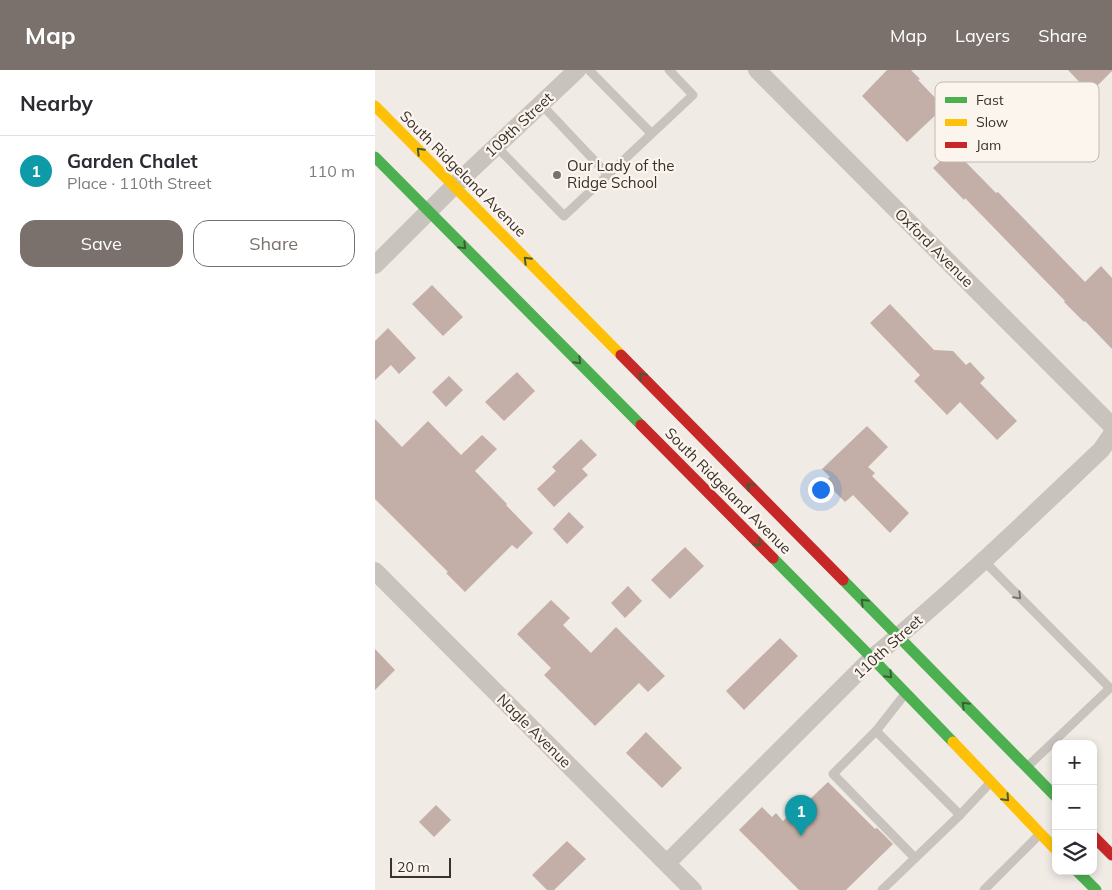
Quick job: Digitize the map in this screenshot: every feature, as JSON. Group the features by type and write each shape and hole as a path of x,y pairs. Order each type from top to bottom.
{"main road":[{"name":"South Ridgeland Avenue","path":"375,106 1052,793"},
{"name":"South Ridgeland Avenue","path":"375,157 872,658 1052,846"},
{"path":"1097,840 1112,855"},
{"path":"1081,875 1096,890"}],"street":[{"name":"109th Street","path":"375,265 454,186 577,70"},
{"name":"Oxford Avenue","path":"757,70 1112,426"},
{"name":"110th Street","path":"667,863 872,658 984,562 1101,450 1112,434"},
{"name":"Nagle Avenue","path":"375,571 693,890"}],"lane":[{"path":"589,70 651,134"},
{"path":"496,146 564,216 693,95 669,70"},
{"path":"541,104 607,174"},
{"path":"984,562 1110,688 1027,767"},
{"path":"905,693 877,731 833,774 915,858"},
{"path":"877,731 960,815"},
{"path":"882,890 991,783"},
{"path":"984,890 1040,834"}],"building":[{"path":"887,70 911,70 935,98 935,116 907,142 862,96"},
{"path":"1068,70 1112,70 1099,84 1099,82 1079,82"},
{"path":"939,162 966,162 996,193 998,192 1085,282 1101,266 1112,278 1112,349 1064,302 965,198 964,200 933,168"},
{"path":"432,285 463,317 443,336 412,304"},
{"path":"890,304 934,350 953,351 966,365 970,362 985,378 980,383 1017,421 997,440 960,402 947,415 914,381 920,375 870,323"},
{"path":"388,328 416,358 399,374 391,365 375,380 375,341"},
{"path":"517,372 535,391 504,421 485,402"},
{"path":"449,376 463,390 446,407 432,392"},
{"path":"375,419 402,447 428,421 461,455 482,435 497,449 475,471 533,533 517,549 512,545 465,592 446,573 448,572 375,499"},
{"path":"867,426 888,447 868,467 875,473 872,476 909,513 890,533 853,495 845,502 825,482 830,477 822,469"},
{"path":"581,439 597,455 582,469 588,475 554,507 537,489 556,471 552,467"},
{"path":"569,512 584,527 567,544 553,529"},
{"path":"685,547 704,566 670,599 651,580"},
{"path":"628,586 642,601 625,618 611,603"},
{"path":"551,600 570,618 563,625 591,653 616,627 665,676 648,692 639,683 595,726 544,675 551,668 517,634"},
{"path":"780,638 798,656 744,710 726,691"},
{"path":"375,649 395,670 375,690"},
{"path":"646,732 682,768 662,788 626,753"},
{"path":"828,782 875,829 877,828 893,844 846,890 799,890 739,830 762,807 772,817 776,813 783,821 806,799 808,801"},
{"path":"436,805 451,820 434,837 419,822"},
{"path":"567,841 586,859 554,890 547,890 532,875"}],"traffic: fast":[{"path":"375,157 641,425"},
{"path":"773,558 953,742"},
{"path":"843,580 1052,793"},
{"path":"1081,875 1096,890"}],"traffic: slow":[{"path":"375,106 621,355"},
{"path":"953,742 1052,846"}],"traffic: jam":[{"path":"621,355 843,580"},
{"path":"641,425 773,558"},
{"path":"1097,840 1112,855"}],"place":[{"name":"Our Lady of the Ridge School","path":"557,175"},
{"name":"Garden Chalet","path":"801,836"}]}
